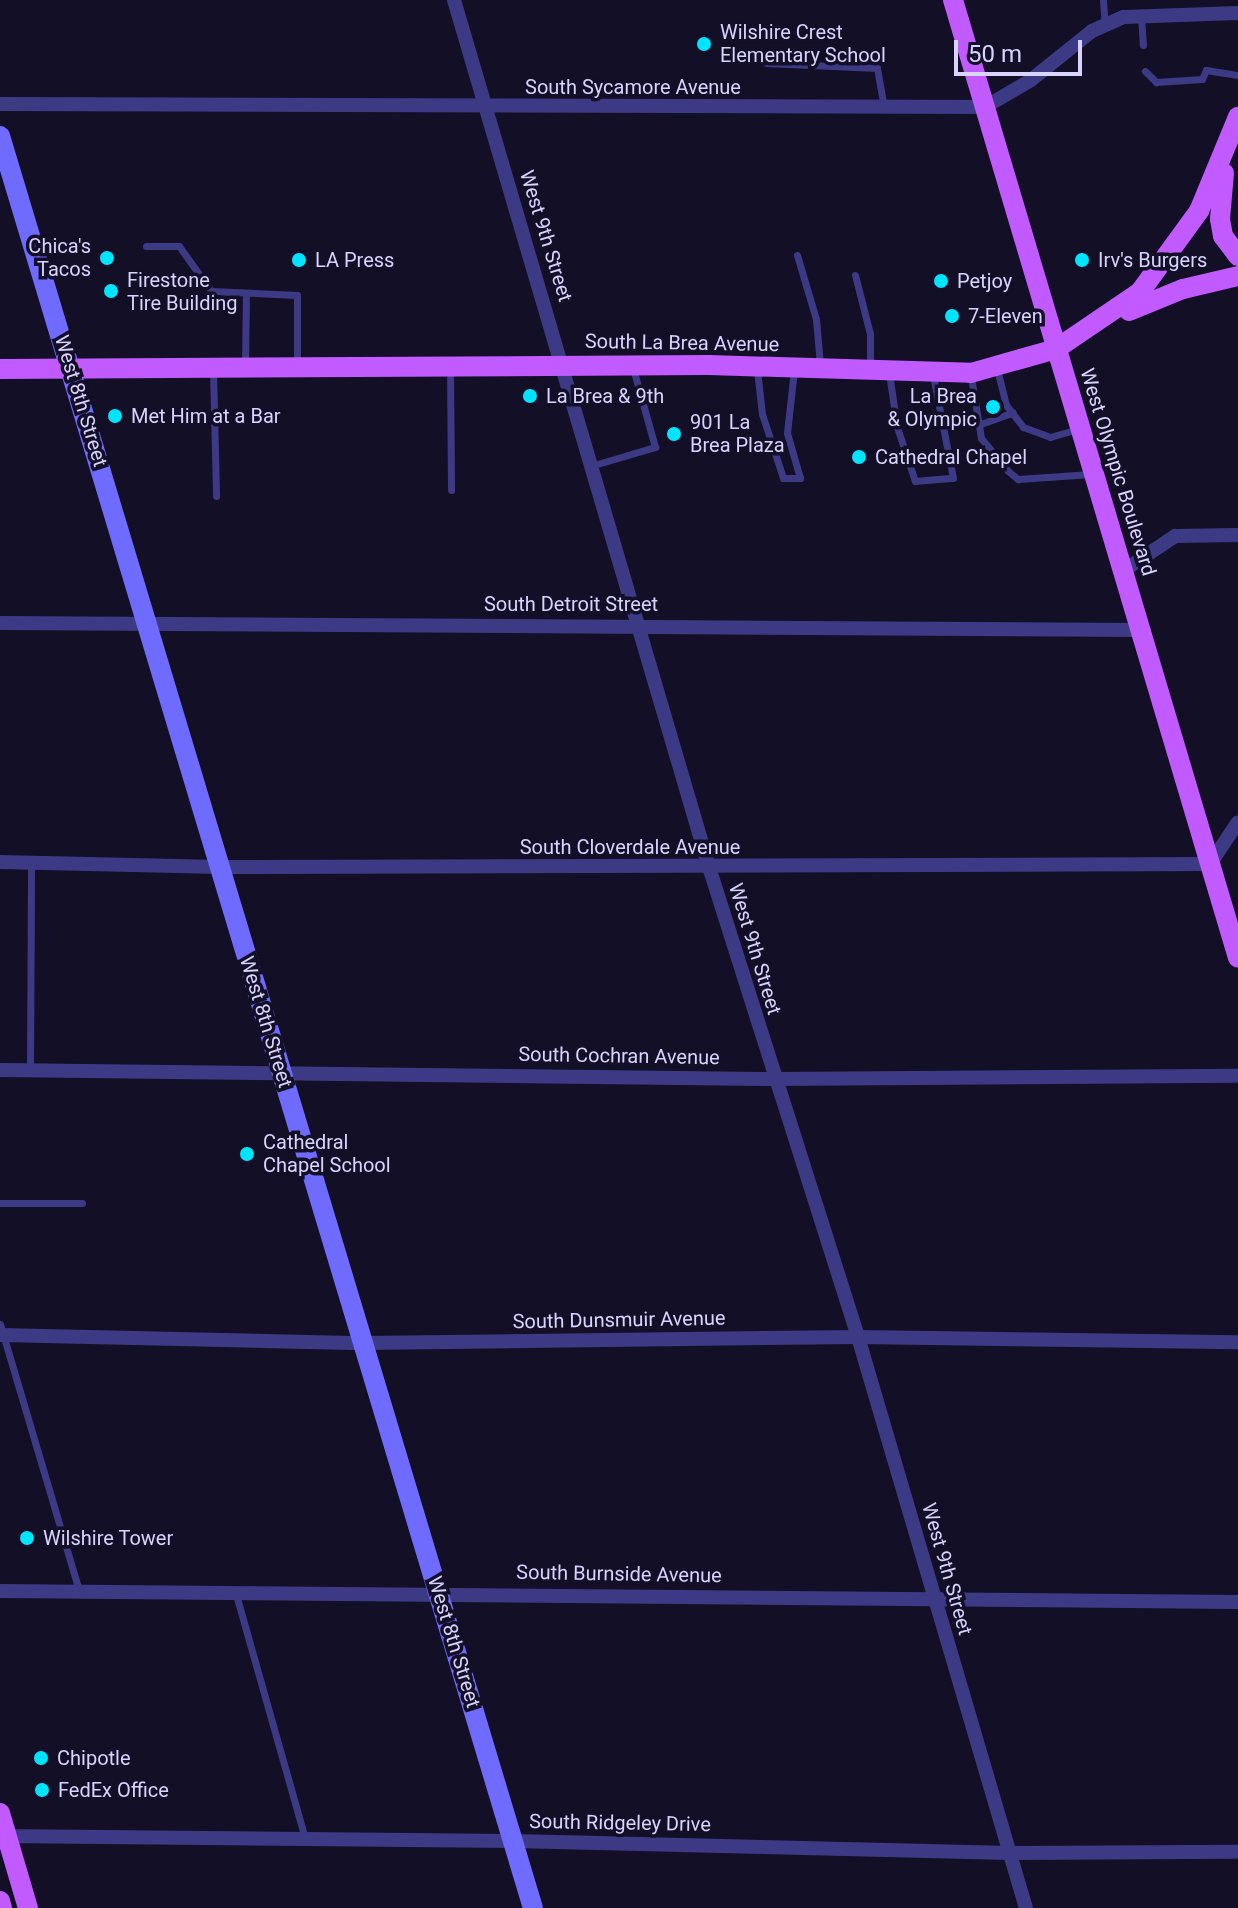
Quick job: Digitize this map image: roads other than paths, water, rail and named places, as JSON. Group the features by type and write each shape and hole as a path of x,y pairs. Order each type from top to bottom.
{"main road":[{"name":"West Olympic Boulevard","path":"953,0 1238,958"},
{"name":"South La Brea Avenue","path":"0,369 632,365 971,373 1056,349 1140,292 1168,258 1225,158 1236,127"},
{"path":"1225,158 1220,219 1223,236 1238,256"},
{"path":"1085,332 1154,299 1238,276"},
{"path":"0,1813 4,1836 28,1908"},
{"path":"0,1901 2,1908"}],"street":[{"name":"West 9th Street","path":"454,0 641,624 709,867 858,1337 1026,1908"},
{"path":"985,107 1105,26 1141,17 1238,13"},
{"name":"South Sycamore Avenue","path":"0,104 985,107"},
{"name":"West 8th Street","path":"0,136 533,1908"},
{"path":"1123,571 1175,536 1238,535"},
{"name":"South Detroit Street","path":"0,623 641,624 1142,630"},
{"path":"1210,864 1238,822"},
{"name":"South Cloverdale Avenue","path":"0,862 220,867 1210,864"},
{"name":"South Cochran Avenue","path":"0,1070 281,1070 774,1079 1238,1076"},
{"name":"South Dunsmuir Avenue","path":"1,1331 362,1343 858,1337 1238,1342"},
{"name":"South Burnside Avenue","path":"0,1591 440,1591 935,1601 1238,1602"},
{"name":"South Ridgeley Drive","path":"4,1836 514,1841 1010,1853 1238,1852"}],"lane":[{"path":"1103,0 1105,26"},
{"path":"1141,17 1143,45"},
{"path":"766,63 877,68 884,107"},
{"path":"1145,71 1156,82 1202,79 1206,70 1238,75"},
{"path":"146,246 179,246 211,291 297,295 297,366"},
{"path":"797,255 816,319 821,371"},
{"path":"855,275 880,373 915,481 953,478 939,419 933,373"},
{"path":"245,367 246,294"},
{"path":"594,465 655,447 632,365"},
{"path":"450,366 451,490"},
{"path":"996,366 1013,412 1032,434 1050,437 1080,429"},
{"path":"213,367 216,496"},
{"path":"757,367 770,440 783,478 800,478 787,433 794,370"},
{"path":"971,373 978,425 992,457 1018,479 1094,474"},
{"path":"978,425 1013,412"},
{"path":"30,1070 31,863"},
{"path":"0,1203 82,1203"},
{"path":"1,1331 79,1591"},
{"path":"235,1591 305,1839"}],"place":[{"name":"Wilshire Crest Elementary School","path":"704,44"},
{"name":"Chica's Tacos","path":"107,258"},
{"name":"LA Press","path":"299,260"},
{"name":"Irv's Burgers","path":"1082,260"},
{"name":"Petjoy","path":"941,281"},
{"name":"Firestone Tire Building","path":"111,291"},
{"name":"7-Eleven","path":"952,316"},
{"name":"La Brea & 9th","path":"530,396"},
{"name":"La Brea & Olympic","path":"993,407"},
{"name":"Met Him at a Bar","path":"115,416"},
{"name":"901 La Brea Plaza","path":"674,434"},
{"name":"Cathedral Chapel","path":"859,457"},
{"name":"Cathedral Chapel School","path":"247,1154"},
{"name":"Wilshire Tower","path":"27,1538"},
{"name":"Chipotle","path":"41,1758"},
{"name":"FedEx Office","path":"42,1790"}]}
